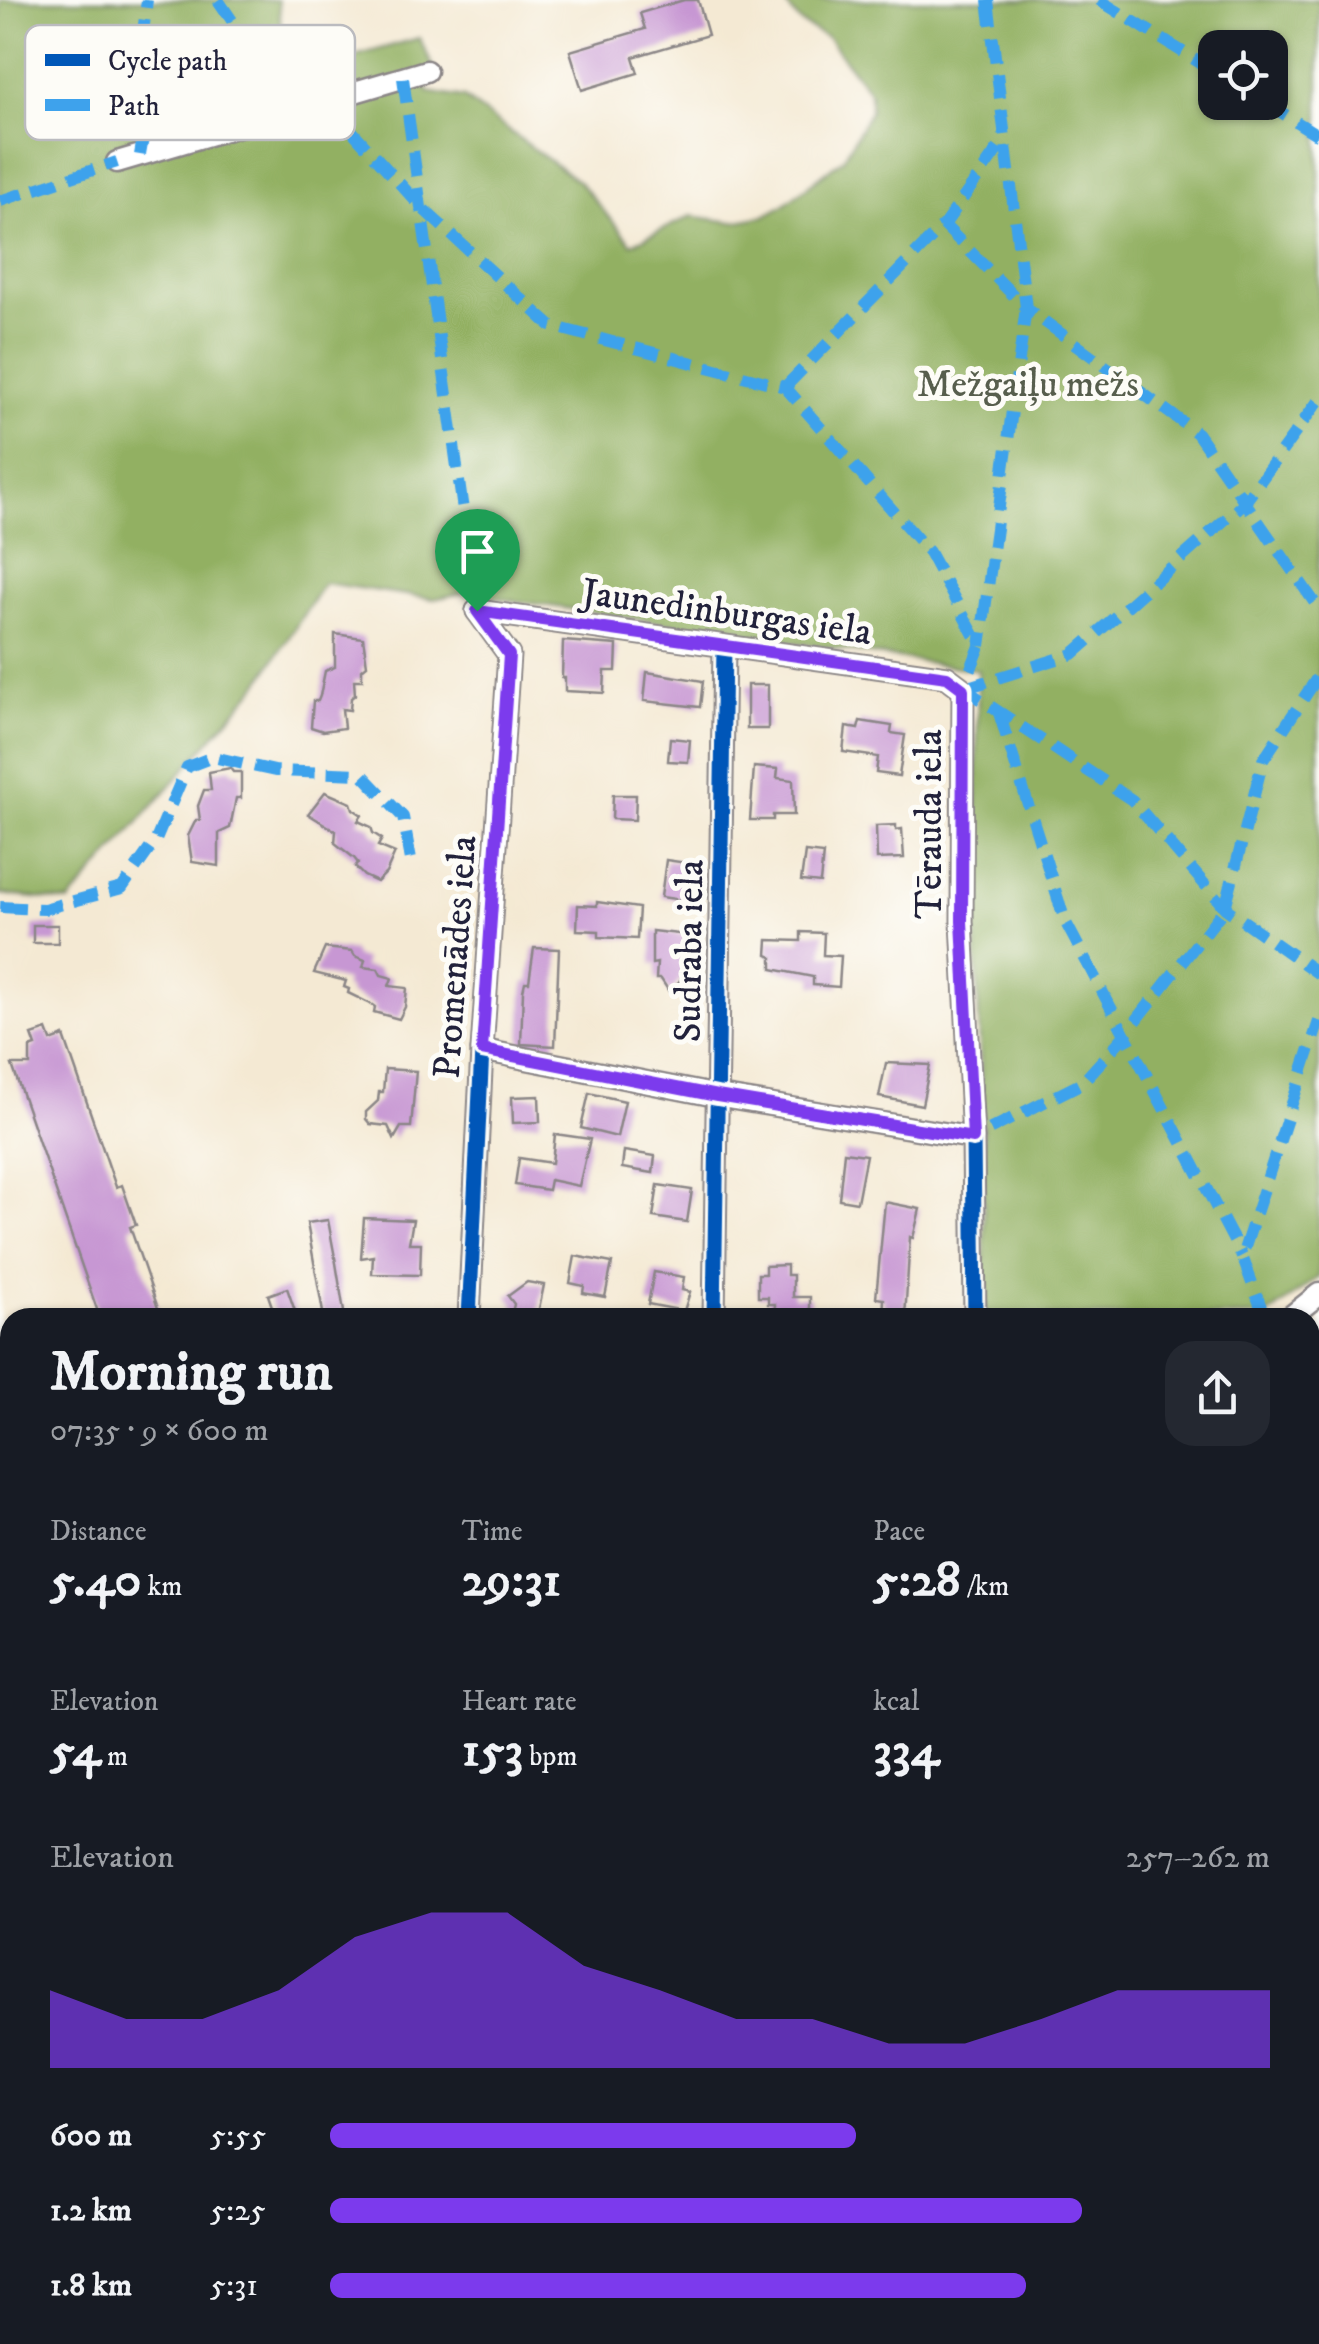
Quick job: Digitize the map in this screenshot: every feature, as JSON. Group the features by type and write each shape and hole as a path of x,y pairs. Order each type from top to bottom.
{"street":[{"path":"355,92 426,71"},
{"path":"117,162 192,140"},
{"name":"Jaunedinburgas iela","path":"477,611 947,677 963,689"},
{"name":"Promenādes iela","path":"469,1308 482,1050 509,655 477,611"},
{"name":"Sudraba iela","path":"714,1308 724,646"},
{"name":"Tērauda iela","path":"963,689 962,921 973,1138 974,1308"},
{"path":"482,1050 717,1096 973,1138"}],"green space":[{"name":"Mežgaiļu mežs","path":"0,0 278,0 281,25 25,25 25,140 355,140 355,56 419,38 438,76 425,81 428,92 464,98 579,182 632,244 691,216 733,222 764,216 843,159 870,111 870,93 828,38 802,24 782,0 1319,0 1319,1277 1278,1308 985,1308 975,920 978,670 462,593 434,599 324,583 258,685 69,902 0,894"}],"building":[{"path":"684,0 698,0 708,35 633,57 638,73 582,90 570,51 645,29 640,13"},
{"path":"335,634 363,638 367,665 362,669 362,680 354,680 350,710 342,709 344,728 323,731 311,727 313,701 320,696 325,671 335,667"},
{"path":"563,641 617,645 616,671 605,671 604,693 565,691"},
{"path":"647,672 703,681 700,707 644,701"},
{"path":"747,685 768,685 768,729 747,729"},
{"path":"860,721 892,726 891,733 905,735 899,776 876,773 878,757 843,752 846,727 858,729"},
{"path":"670,738 690,740 688,762 668,761"},
{"path":"754,767 778,769 777,778 793,780 794,815 750,820"},
{"path":"230,768 241,772 241,798 236,798 230,828 219,833 219,866 192,862 188,836 196,820 200,820 198,806 204,790 211,790 209,772"},
{"path":"325,792 351,803 362,815 358,821 382,839 378,846 395,853 377,882 364,876 355,867 358,863 354,858 335,843 336,831 308,814"},
{"path":"613,795 636,795 635,820 612,819"},
{"path":"896,825 896,830 902,829 904,858 877,859 876,826"},
{"path":"805,852 823,854 820,883 801,881"},
{"path":"666,860 687,863 682,900 661,897"},
{"path":"597,902 639,908 637,939 599,937 599,931 577,930 578,905 597,906"},
{"path":"33,925 58,925 58,943 33,943"},
{"path":"652,931 688,935 684,975 670,993 661,979 656,979"},
{"path":"801,932 824,933 823,955 841,956 839,987 813,985 813,977 772,969 772,957 767,955 768,940 801,941"},
{"path":"325,948 352,951 365,960 363,967 378,969 381,975 392,978 389,986 407,988 399,1019 374,1012 371,1004 348,993 346,981 314,973"},
{"path":"534,948 559,949 555,1046 521,1044 523,991 525,982 529,982"},
{"path":"47,1030 51,1041 64,1036 116,1187 122,1185 136,1225 130,1227 158,1308 97,1308 12,1065 30,1065 30,1048 36,1046 32,1035"},
{"path":"886,1063 930,1065 922,1105 879,1097"},
{"path":"385,1069 416,1071 411,1127 401,1127 394,1139 388,1126 370,1124 366,1119 366,1112 378,1101 379,1092 383,1092"},
{"path":"589,1093 625,1101 617,1137 581,1128"},
{"path":"539,1096 540,1122 513,1123 512,1097"},
{"path":"555,1134 590,1139 579,1186 550,1180 548,1190 515,1185 519,1158 552,1163"},
{"path":"624,1151 655,1156 653,1173 622,1168"},
{"path":"844,1152 866,1155 857,1202 839,1199"},
{"path":"658,1185 692,1190 687,1222 653,1217"},
{"path":"885,1202 920,1209 913,1238 910,1237 906,1308 884,1308 884,1299 876,1298"},
{"path":"364,1218 413,1220 409,1243 421,1243 420,1275 372,1274 373,1256 361,1258"},
{"path":"328,1220 343,1308 322,1308 307,1223"},
{"path":"575,1256 612,1263 605,1297 583,1293 584,1286 570,1283"},
{"path":"787,1265 787,1275 793,1275 793,1297 810,1297 810,1308 775,1308 775,1304 768,1304 768,1297 758,1297 758,1274 765,1274 765,1266"},
{"path":"654,1272 684,1277 682,1290 690,1292 685,1308 648,1304"},
{"path":"527,1282 544,1285 539,1308 513,1308 508,1296"},
{"path":"287,1288 294,1308 273,1308 268,1295"}],"marked path":[{"path":"144,25 147,0"},
{"path":"218,0 235,25"},
{"path":"988,0 1026,308 1197,433 1319,609"},
{"path":"1099,0 1198,61"},
{"path":"403,78 477,611 483,612"},
{"path":"1288,116 1319,136"},
{"path":"355,134 421,207 551,326 785,387 929,552 980,646 963,698"},
{"path":"785,387 944,225 1005,139"},
{"path":"140,155 143,140"},
{"path":"0,201 117,162"},
{"path":"944,225 1026,308 980,646"},
{"path":"963,689 1073,654 1245,502 1319,400"},
{"path":"482,1050 717,1096 973,1138 1082,1083 1225,908 1263,760 1319,675"},
{"path":"960,686 1132,800 1225,908 1319,974"},
{"path":"999,713 1065,921 1242,1256"},
{"path":"0,907 44,909 122,888 156,840 187,767 213,757 275,771 362,774 403,817 411,860"},
{"path":"1261,1308 1242,1256 1319,1021"}],"cycle path":[{"path":"477,611 947,677 963,689 962,921 973,1138 975,1308"},
{"path":"469,1308 482,1050 509,655 477,611"},
{"path":"714,1308 724,646"}],"route":[{"path":"477,611 947,677 957,682 963,689 962,921 973,1138 717,1096 482,1050 509,655 477,611"}]}
